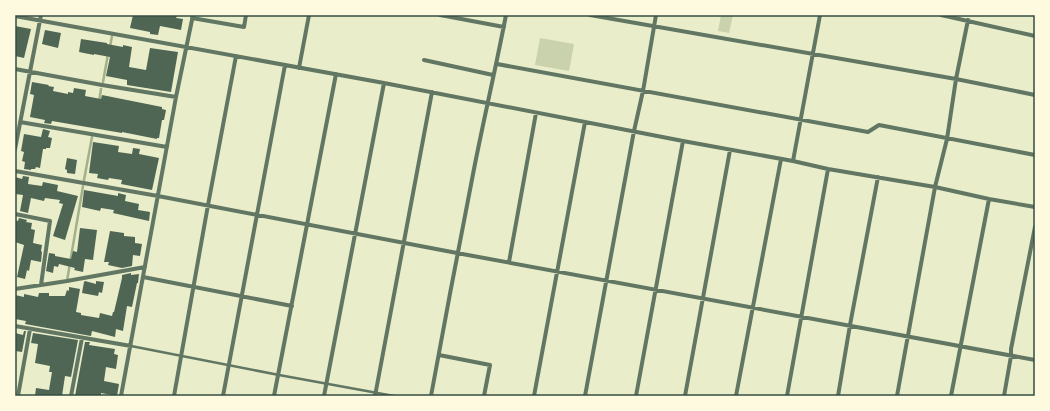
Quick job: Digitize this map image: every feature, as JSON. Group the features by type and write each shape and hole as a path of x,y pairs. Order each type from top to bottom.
{"street":[{"path":"15,149 41,15"},
{"path":"121,396 192,16 244,27 246,15"},
{"path":"299,68 309,15"},
{"path":"440,15 504,27"},
{"path":"431,396 457,253 506,15"},
{"path":"590,15 956,79 1035,95"},
{"path":"585,396 656,15"},
{"path":"793,161 820,15"},
{"path":"941,15 1035,36"},
{"path":"15,16 336,74 793,161 828,169 935,187 1035,207"},
{"path":"897,396 935,187 947,139 956,79 968,20"},
{"path":"174,396 236,56"},
{"path":"424,60 494,75"},
{"path":"497,64 868,132 879,125 947,139 1035,154"},
{"path":"223,396 285,65"},
{"path":"15,69 176,97"},
{"path":"274,396 336,74"},
{"path":"324,396 384,83"},
{"path":"375,394 432,92"},
{"path":"509,262 536,113"},
{"path":"20,122 167,146"},
{"path":"534,396 585,122"},
{"path":"636,396 683,141"},
{"path":"685,396 730,150"},
{"path":"736,396 781,159"},
{"path":"787,396 828,169"},
{"path":"15,171 257,214 457,253 1035,360"},
{"path":"838,396 878,177"},
{"path":"951,396 989,199"},
{"path":"15,214 50,221 41,285"},
{"path":"1004,396 1011,348 1035,227"},
{"path":"15,289 145,267"},
{"path":"144,277 292,306"},
{"path":"15,326 131,346"},
{"path":"18,396 30,329"},
{"path":"71,396 82,338"},
{"path":"439,355 490,365 484,396"}],"lane":[{"path":"131,346 326,383 375,394 394,396"}],"green space":[{"path":"721,15 733,15 729,33 718,31"},
{"path":"540,38 574,44 569,71 535,65"}],"building":[{"path":"133,15 177,16 176,18 183,19 181,30 160,26 158,35 130,28"},
{"path":"15,26 31,29 24,58 15,56"},
{"path":"45,30 61,33 58,48 42,44"},
{"path":"81,39 123,47 123,45 132,47 129,67 146,70 150,48 178,52 171,92 127,85 127,80 106,76 110,57 79,52"},
{"path":"32,82 49,85 48,86 54,87 53,91 68,94 68,92 73,93 74,88 86,90 85,96 101,99 102,95 162,107 162,109 166,110 164,120 162,120 159,138 157,139 52,121 51,124 44,123 45,120 30,117 34,95 30,94"},
{"path":"43,129 50,131 48,137 52,138 50,148 43,149 40,168 36,167 35,169 31,170 24,169 25,162 22,161 24,152 21,151 24,134 41,137"},
{"path":"93,142 119,146 118,152 132,154 133,148 140,149 139,154 159,158 152,190 121,184 122,180 97,178 98,174 89,173"},
{"path":"67,158 77,160 75,174 67,173 67,170 65,169"},
{"path":"23,176 29,177 28,184 42,186 43,182 58,185 57,191 78,196 65,240 53,236 63,204 59,203 60,200 45,198 44,201 31,198 28,213 20,211 23,195 15,194 15,177 22,179"},
{"path":"84,190 118,196 118,193 126,195 125,201 139,204 138,210 150,212 149,221 113,213 114,210 101,208 100,211 82,207"},
{"path":"19,218 27,220 26,222 32,223 31,229 35,230 33,243 42,245 41,262 31,260 29,271 27,270 25,279 17,277 24,245 15,242 15,220 18,221"},
{"path":"80,228 97,230 93,260 85,259 83,272 74,270 75,268 59,264 58,267 54,266 53,273 46,271 49,253 55,254 55,256 71,259 73,251 77,252"},
{"path":"110,231 124,233 124,236 135,237 135,243 142,244 140,256 133,255 132,266 122,268 108,265 109,262 104,262"},
{"path":"131,273 131,275 139,274 132,307 127,306 123,331 116,329 115,337 92,331 91,336 25,324 26,321 15,319 15,295 24,297 24,294 38,297 39,293 49,293 49,296 65,296 67,290 69,291 69,287 80,289 76,312 81,313 81,315 99,318 100,313 112,316 122,275"},
{"path":"85,281 96,284 96,281 104,282 102,293 99,292 98,296 82,293"},
{"path":"24,331 26,331 22,352 15,351 15,333 23,335"},
{"path":"33,333 78,340 71,377 65,376 62,396 35,396 36,388 49,390 52,372 49,372 50,366 35,363 38,344 31,343"},
{"path":"85,342 90,342 89,345 115,349 114,354 118,355 116,369 106,367 104,381 119,384 117,396 101,393 101,396 75,396"}],"waterway":[{"path":"110,47 112,36"},
{"path":"103,82 108,54"},
{"path":"99,102 101,89"},
{"path":"84,180 92,137"},
{"path":"67,281 83,186"}]}
